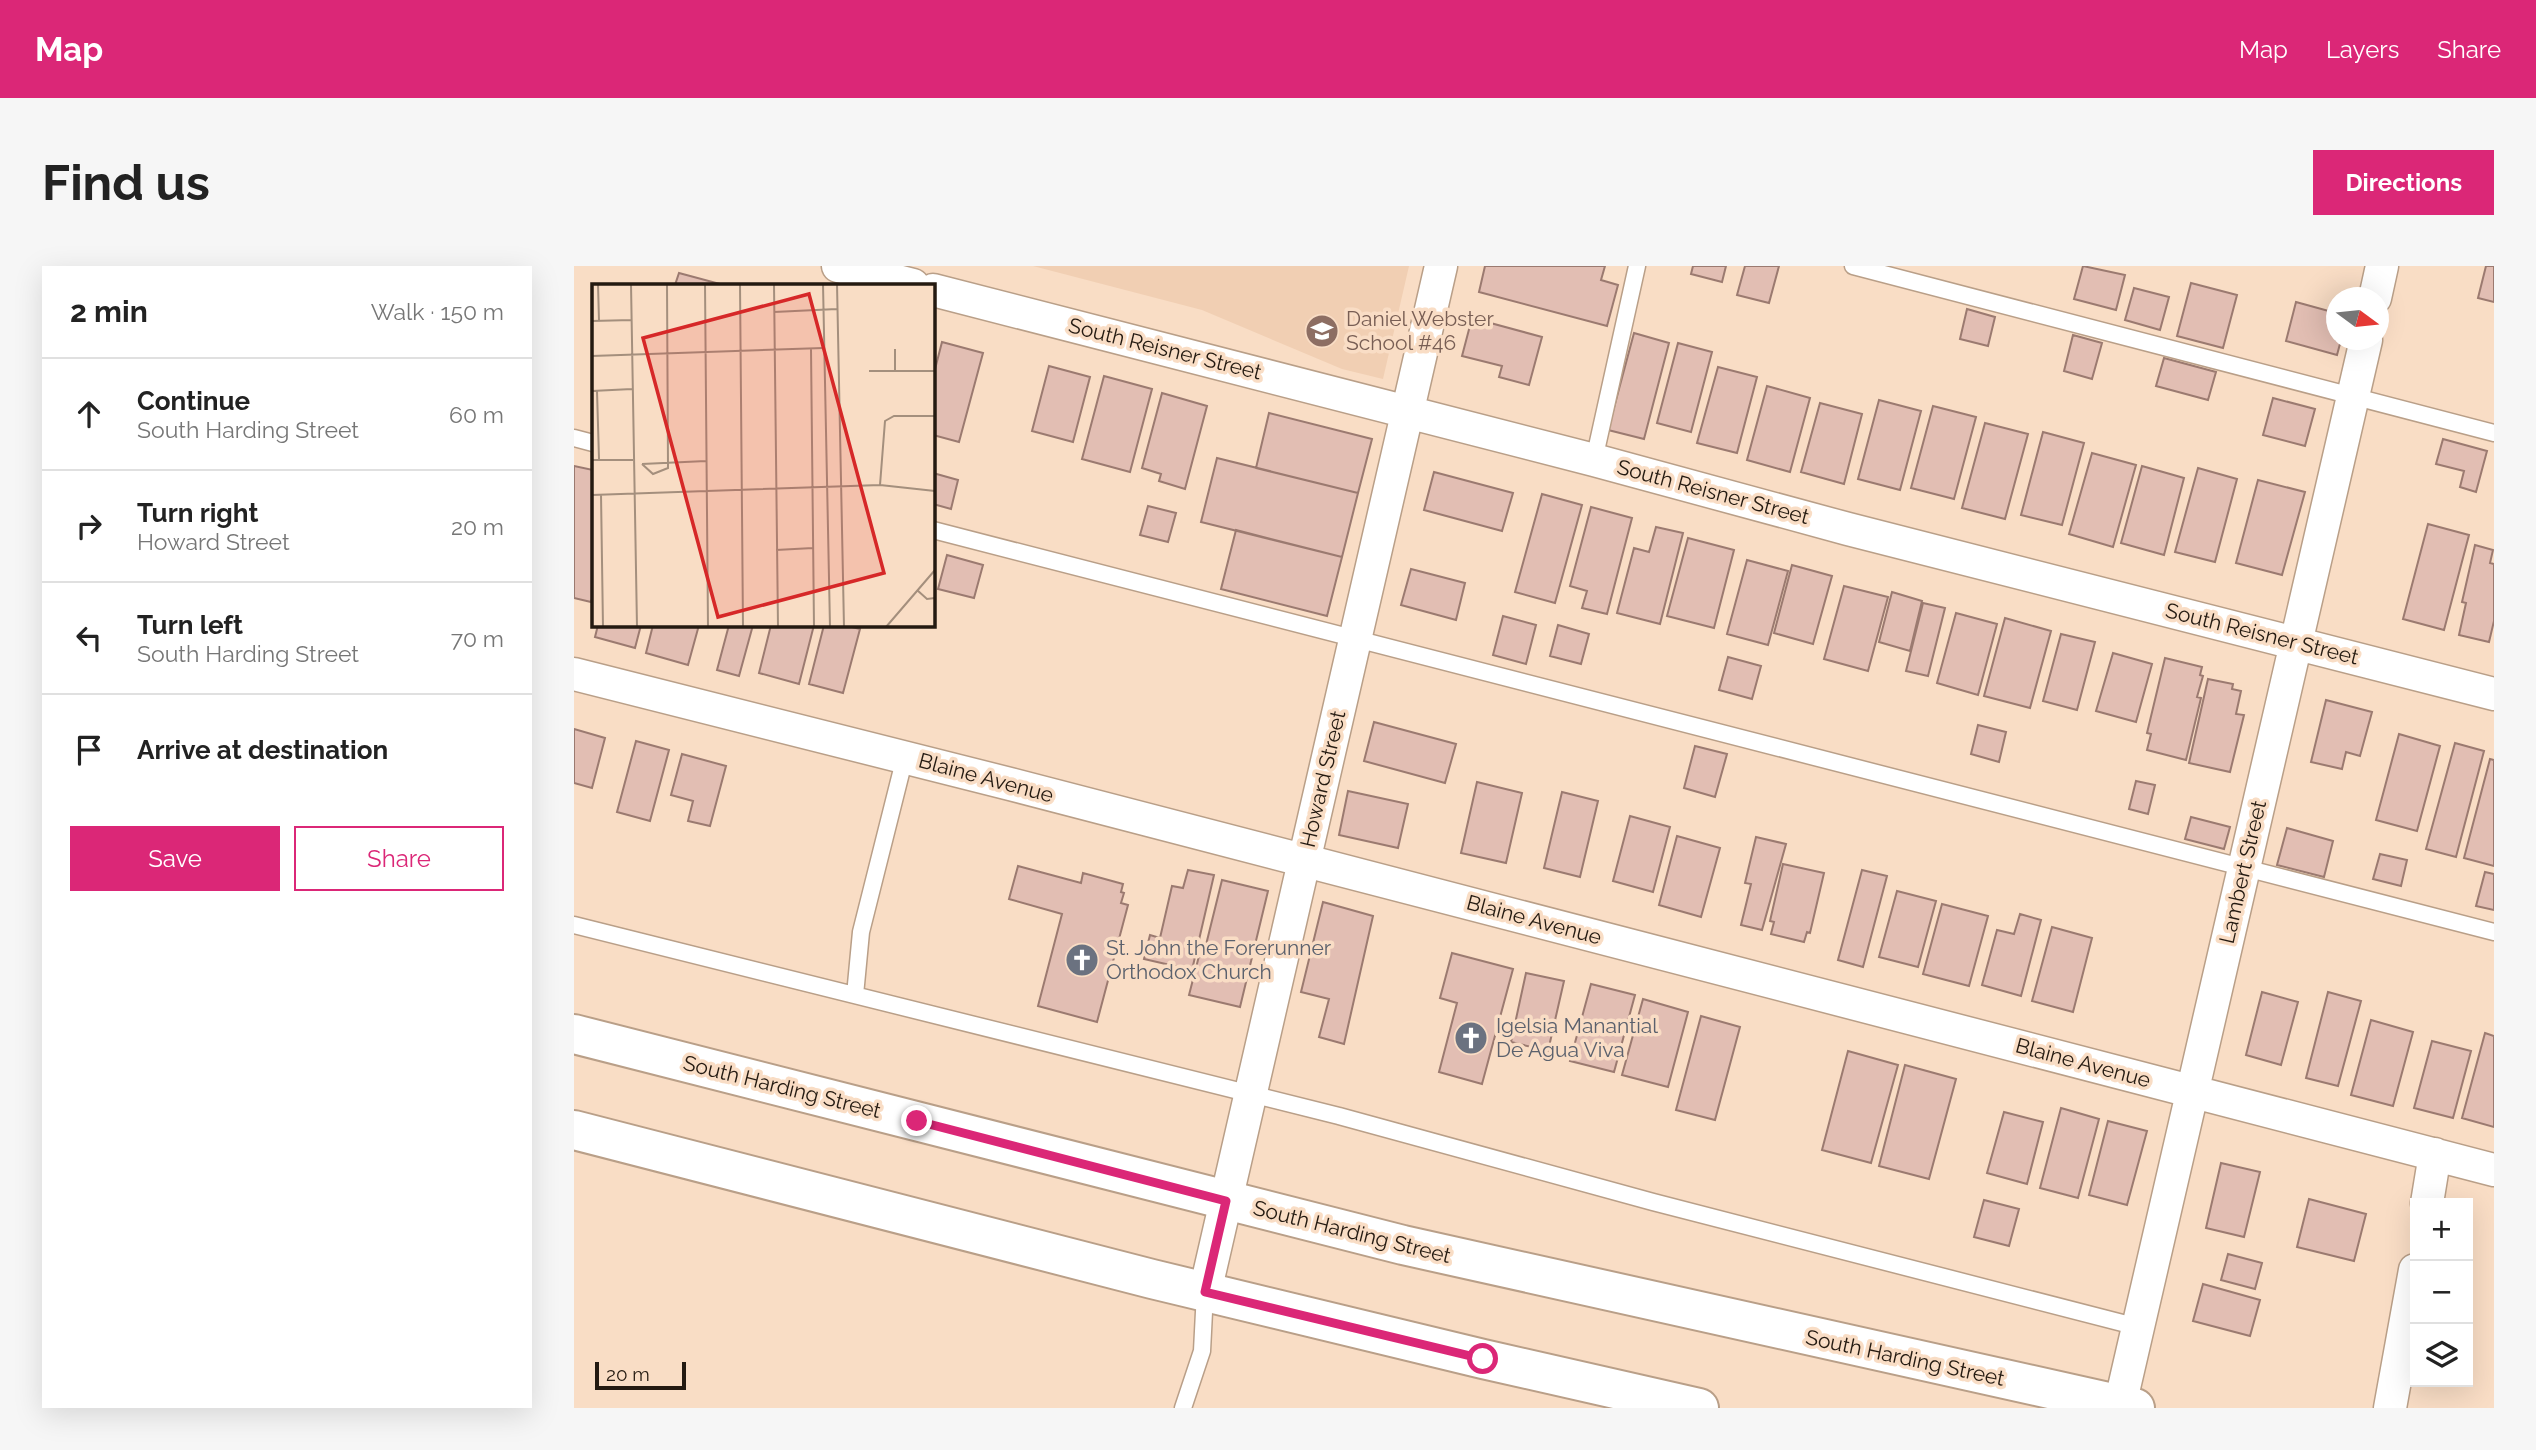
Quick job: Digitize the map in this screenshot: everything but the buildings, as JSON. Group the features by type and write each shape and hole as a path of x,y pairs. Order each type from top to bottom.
{"main road":[{"name":"South Harding Street","path":"574,1034 1403,1245 2128,1406"},
{"path":"574,1130 1205,1292 1699,1408"}],"street":[{"path":"838,266 909,284"},
{"name":"Howard Street","path":"1205,1292 1441,266"},
{"path":"2377,287 2382,266"},
{"name":"South Reisner Street","path":"934,290 1594,460 1862,533 2494,694"},
{"name":"Lambert Street","path":"2128,1406 2138,1327 2364,350"},
{"name":"Blaine Avenue","path":"574,674 905,757 2494,1170"},
{"path":"2428,1198 2435,1154"},
{"path":"2390,1408 2410,1298"}],"lane":[{"path":"1594,460 1637,266"},
{"path":"1853,266 2494,433"},
{"path":"574,439 592,443"},
{"path":"934,530 2494,932"},
{"path":"855,995 861,932 905,757"},
{"path":"574,925 1339,1116 1653,1202 2138,1327"},
{"path":"1183,1408 1202,1351 1205,1292"}],"shaded area":[{"name":"Daniel Webster School #46","path":"1033,266 1409,266 1383,379 1342,369 1202,310"}],"place":[{"name":"Daniel Webster School #46","path":"1322,331"},
{"name":"St. John the Forerunner Orthodox Church","path":"1082,960"},
{"name":"Igelsia Manantial De Agua Viva","path":"1471,1038"}],"route":[{"path":"917,1121 1226,1201 1205,1292 1483,1359"}]}
